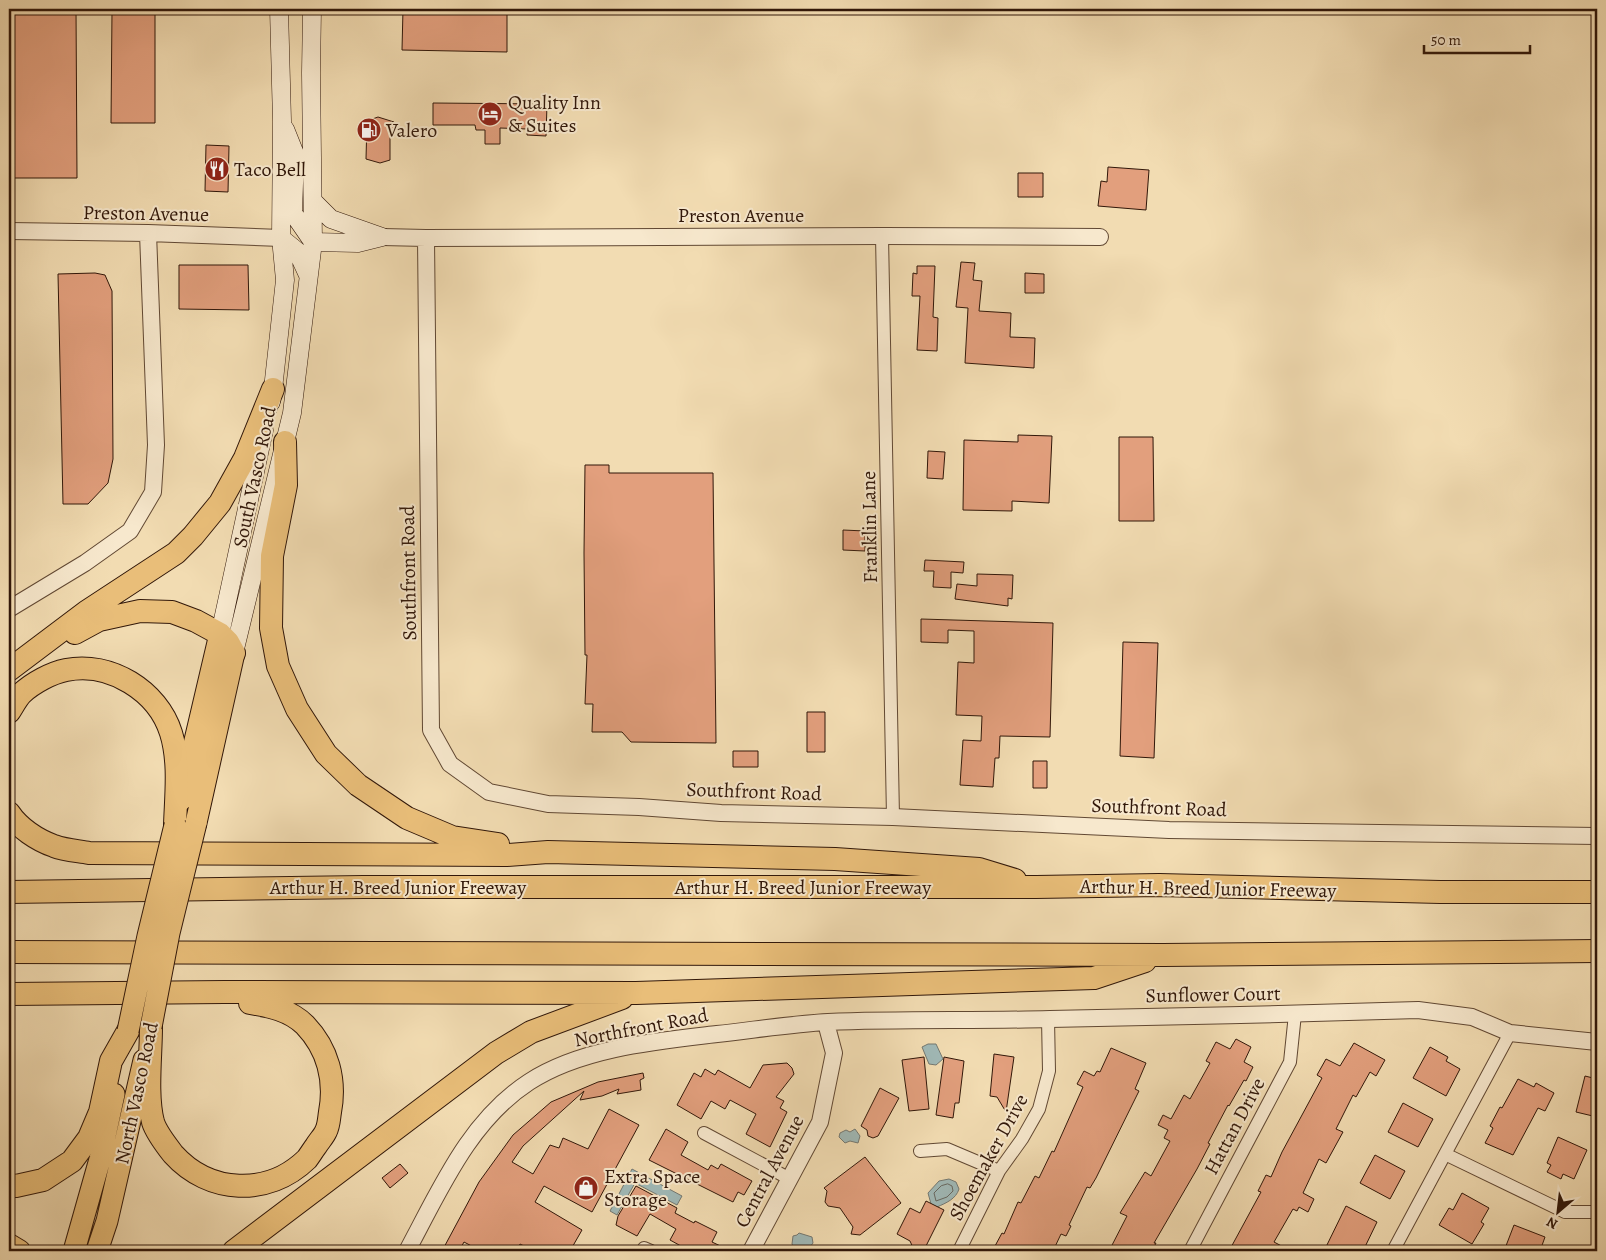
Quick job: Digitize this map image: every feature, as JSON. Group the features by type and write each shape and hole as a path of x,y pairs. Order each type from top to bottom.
{"highway":[{"path":"15,666 86,612 176,554 193,536 220,503 245,458 273,389"},
{"path":"285,442 286,485 272,556 271,628 278,666 297,709 326,754 358,785 407,818 452,836 548,852"},
{"path":"15,666 99,620 140,612 172,612 196,621 220,634 228,642 234,653"},
{"name":"South Vasco Road","path":"169,933 186,824 220,634"},
{"name":"South Vasco Road","path":"148,936 186,824 234,653"},
{"path":"9,712 22,694 43,678 66,670 94,668 129,681 149,696 164,716 171,733 186,824"},
{"path":"9,813 14,820 31,834 54,847 89,853 507,855 548,852 835,859 979,869 1036,887"},
{"name":"Arthur H. Breed Junior Freeway","path":"9,892 363,887 1159,886 1440,892 1597,892"},
{"name":"North Vasco Road","path":"97,1251 112,1202 151,1027 169,933"},
{"name":"North Vasco Road","path":"74,1251 100,1159 148,936"},
{"path":"9,952 1162,955 1597,951"},
{"path":"9,994 224,992 636,993 1094,978 1162,955"},
{"path":"151,1027 150,1090 153,1122 167,1147 184,1166 207,1180 230,1186 256,1186 283,1176 308,1158 327,1130 332,1099 330,1069 322,1047 304,1024 278,1007 244,1002 224,992"},
{"path":"234,1251 496,1053 531,1032 636,993"},
{"path":"9,1185 16,1186 43,1180 72,1161 90,1138 100,1112 111,1061 128,1031"},
{"path":"9,1245 19,1251"}],"main road":[{"name":"South Vasco Road","path":"220,634 273,389 285,280 281,238 282,121 279,9"},
{"name":"South Vasco Road","path":"234,653 292,413 313,242 312,9"},
{"path":"282,121 295,154 293,213 313,242 358,243 382,237"},
{"path":"314,201 331,219 382,237"},
{"path":"281,238 297,251 308,275"}],"street":[{"name":"Preston Avenue","path":"9,231 148,233 281,238"},
{"path":"9,609 85,563 130,531 153,492 156,444 148,233"},
{"name":"Franklin Lane","path":"882,236 893,817"},
{"name":"Preston Avenue","path":"382,237 1100,237"},
{"name":"Southfront Road","path":"426,238 431,730 450,764 489,792 548,804 639,807 721,813 893,817 1169,830 1597,836"},
{"name":"Sunflower Court","path":"826,1022 1295,1014 1418,1010 1472,1017 1510,1033 1597,1042"},
{"name":"Hattan Drive","path":"1190,1251 1290,1062 1295,1014"},
{"name":"Shoemaker Drive","path":"959,1251 999,1171 1022,1139 1039,1109 1049,1071 1048,1019"},
{"name":"Central Avenue","path":"751,1251 820,1122 834,1054 826,1022"},
{"name":"Northfront Road","path":"407,1251 456,1161 474,1136 492,1112 530,1082 563,1064 602,1052 668,1040 826,1022"},
{"path":"1393,1251 1510,1033"},
{"path":"704,1133 790,1179"},
{"path":"920,1151 947,1149 999,1171"},
{"path":"1445,1154 1564,1212 1597,1212"}],"water":[{"path":"928,1044 936,1044 943,1059 936,1065 929,1064 922,1047"},
{"path":"855,1129 860,1136 858,1143 850,1141 845,1143 839,1137 840,1133 846,1130 850,1132"},
{"path":"632,1169 682,1196 677,1205 635,1183 617,1215 610,1211"},
{"path":"949,1179 956,1182 959,1189 956,1195 937,1207 931,1204 928,1193 939,1181"},
{"path":"799,1233 812,1237 813,1243 810,1247 794,1248 792,1244 793,1236"}],"building":[{"path":"9,9 76,9 77,178 9,178"},
{"path":"403,9 507,9 507,52 402,50"},
{"path":"112,11 155,11 155,123 111,123"},
{"name":"Quality Inn & Suites","path":"433,103 547,104 546,136 527,135 527,129 500,128 500,144 485,144 485,130 476,130 475,125 433,125"},
{"path":"378,117 394,122 394,136 390,136 390,160 380,163 366,159 367,121"},
{"name":"Taco Bell","path":"206,145 229,146 228,192 205,191"},
{"path":"1108,167 1149,170 1146,210 1098,206 1101,181 1107,182"},
{"path":"1018,173 1043,173 1043,197 1018,197"},
{"path":"961,262 975,263 973,280 982,281 979,311 1011,313 1010,337 1035,338 1034,368 965,363 968,308 956,307"},
{"path":"179,265 248,265 249,310 179,309"},
{"path":"917,266 935,266 933,317 938,318 937,351 917,350 920,296 912,296 913,273 917,274"},
{"path":"95,273 105,275 112,291 113,459 108,483 88,504 63,504 58,274"},
{"path":"1025,273 1044,274 1044,293 1025,293"},
{"path":"1018,435 1052,436 1049,503 1012,501 1012,511 963,510 964,440 1018,442"},
{"path":"1119,437 1153,437 1154,521 1119,521"},
{"path":"928,451 945,452 943,479 927,478"},
{"path":"585,465 609,465 609,473 713,473 716,743 631,742 622,732 592,732 593,704 585,704 587,655 585,655"},
{"path":"843,530 865,531 865,551 843,550"},
{"path":"925,560 964,562 963,573 951,572 951,588 933,587 934,571 924,571"},
{"path":"977,574 1013,575 1012,599 1008,598 1008,606 955,599 957,584 977,586"},
{"path":"921,619 1053,623 1050,737 1000,736 999,758 995,758 993,787 960,785 963,740 981,741 982,716 956,715 958,662 974,663 974,631 948,630 948,643 921,642"},
{"path":"1123,642 1158,643 1154,758 1120,756"},
{"path":"807,712 825,712 825,752 807,752"},
{"path":"733,751 758,751 758,767 733,767"},
{"path":"1033,761 1047,761 1047,788 1033,788"},
{"path":"1236,1039 1251,1047 1244,1062 1253,1067 1246,1081 1244,1080 1228,1105 1197,1169 1154,1243 1156,1243 1152,1251 1109,1251 1127,1216 1120,1213 1145,1172 1151,1176 1170,1141 1164,1138 1168,1130 1158,1125 1163,1115 1171,1119 1184,1095 1190,1099 1210,1063 1206,1061 1216,1042 1230,1049"},
{"path":"1354,1043 1385,1060 1376,1076 1370,1072 1356,1097 1353,1095 1336,1129 1343,1132 1326,1163 1319,1159 1303,1193 1314,1199 1308,1212 1299,1207 1297,1211 1293,1209 1274,1242 1291,1251 1229,1251 1261,1192 1258,1191 1266,1175 1271,1177 1282,1152 1322,1078 1317,1075 1326,1059 1340,1066"},
{"path":"1430,1047 1448,1057 1446,1061 1460,1069 1446,1096 1413,1078"},
{"path":"1111,1048 1146,1063 1135,1089 1139,1091 1096,1178 1090,1188 1087,1187 1069,1225 1071,1226 1066,1236 1061,1234 1053,1251 1006,1251 995,1246 1002,1233 1004,1234 1018,1202 1021,1203 1035,1176 1039,1178 1052,1151 1054,1152 1083,1087 1077,1084 1084,1071 1094,1076 1097,1071 1100,1072"},
{"path":"994,1054 1014,1057 1006,1112 997,1097 990,1096"},
{"path":"924,1057 929,1109 909,1111 902,1060"},
{"path":"944,1057 964,1061 959,1103 955,1103 953,1118 936,1115"},
{"path":"787,1063 792,1068 794,1074 776,1097 784,1101 780,1108 787,1112 770,1147 746,1134 756,1114 730,1100 725,1109 711,1101 701,1119 677,1105 694,1073 701,1077 705,1069 715,1075 718,1070 750,1088 763,1065"},
{"path":"643,1073 644,1078 640,1080 641,1090 617,1094 619,1089 602,1096 580,1100 584,1091 523,1146 512,1162 533,1174 550,1145 559,1148 563,1138 588,1149 609,1109 639,1125 592,1212 544,1186 535,1202 582,1230 570,1251 534,1251 520,1244 516,1251 481,1251 464,1242 459,1251 442,1251 479,1182 513,1135 551,1102 598,1082"},
{"path":"1585,1076 1597,1079 1597,1117 1576,1112"},
{"path":"1518,1079 1534,1087 1536,1083 1554,1093 1545,1111 1538,1108 1513,1155 1485,1143 1493,1128 1490,1126"},
{"path":"880,1088 899,1098 878,1136 873,1138 868,1136 867,1130 861,1126"},
{"path":"1403,1103 1433,1119 1418,1147 1388,1132"},
{"path":"666,1129 688,1142 681,1155 708,1170 711,1165 718,1169 721,1164 752,1181 744,1195 738,1192 733,1202 649,1160"},
{"path":"1558,1137 1587,1150 1574,1179 1563,1174 1561,1179 1547,1172 1551,1165 1547,1163"},
{"path":"1375,1155 1405,1171 1390,1199 1360,1183"},
{"path":"865,1157 901,1203 860,1235 851,1234 853,1227 840,1208 828,1206 825,1202 827,1191 824,1188"},
{"path":"400,1164 408,1173 390,1188 382,1178"},
{"path":"636,1186 677,1208 675,1213 717,1232 712,1242 731,1251 690,1251 670,1240 676,1229 650,1214 637,1236 616,1225 618,1216"},
{"path":"1462,1193 1489,1208 1481,1222 1484,1224 1472,1244 1439,1225 1449,1208 1453,1210"},
{"path":"926,1201 944,1210 924,1250 917,1251 914,1250 910,1241 897,1234 910,1208 920,1213"},
{"path":"1346,1206 1377,1222 1363,1251 1324,1251"},
{"path":"1514,1225 1545,1237 1540,1251 1504,1251"}],"place":[{"name":"Quality Inn & Suites","path":"490,114"},
{"name":"Valero","path":"369,130"},
{"name":"Taco Bell","path":"217,169"},
{"name":"Extra Space Storage","path":"586,1188"}]}
